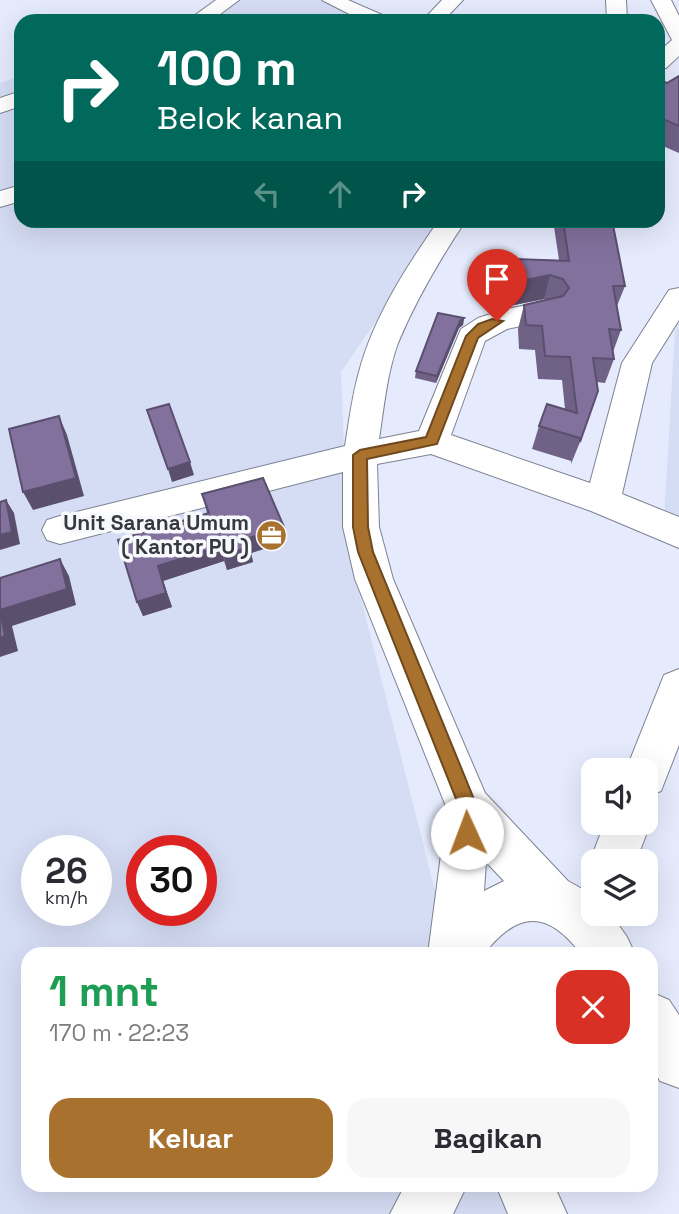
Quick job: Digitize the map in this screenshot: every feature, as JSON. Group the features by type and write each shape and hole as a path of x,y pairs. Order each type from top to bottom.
{"street":[{"path":"208,14 229,0"},
{"path":"331,0 364,14"},
{"path":"439,14 453,0"},
{"path":"661,0 679,36"},
{"path":"665,57 679,45"},
{"path":"447,228 425,260 391,324 374,373 360,455 360,527 365,552 469,809 581,918"},
{"path":"603,501 637,363 679,297"},
{"path":"432,441 472,336 482,327 497,321 544,312"},
{"path":"60,530 360,455 432,441 603,501 679,533"},
{"path":"652,758 679,688"},
{"path":"455,947 469,809"},
{"path":"458,947 465,934 485,916 508,904 533,899 581,921"},
{"path":"658,1029 679,1062"},
{"path":"419,1214 434,1192"},
{"path":"527,1192 538,1214"}],"shaded area":[{"path":"219,0 345,0 380,14 196,14"},
{"path":"14,78 14,228 440,228 341,372 348,547 449,947 21,947 21,1192 512,1192 517,1214 0,1214 0,83"},
{"path":"679,326 679,524 664,519 675,331"}],"building":[{"path":"679,76 679,126 665,120 665,82"},
{"path":"564,228 614,228 625,286 613,286 621,330 609,329 614,359 593,358 598,391 580,442 580,438 539,426 547,404 577,413 570,357 545,356 542,326 526,325 524,305 563,296 569,288 563,279 550,275 515,282 492,281 491,258 569,261"},
{"path":"438,313 464,318 460,321 437,376 416,371"},
{"path":"169,404 190,462 168,469 147,410"},
{"path":"59,416 76,478 23,492 9,429"},
{"path":"263,478 284,527 246,539 250,547 224,555 221,546 158,566 166,593 137,602 118,540 209,513 202,494"},
{"path":"6,500 12,532 0,535 0,502"},
{"path":"60,559 67,589 0,610 0,578"},
{"path":"0,610 5,636 0,638"}],"place":[{"name":"Unit Sarana Umum ( Kantor PU )","path":"272,535"}],"route":[{"path":"467,833 469,809 365,552 360,527 360,455 432,441 472,336 482,327 497,321"}]}
